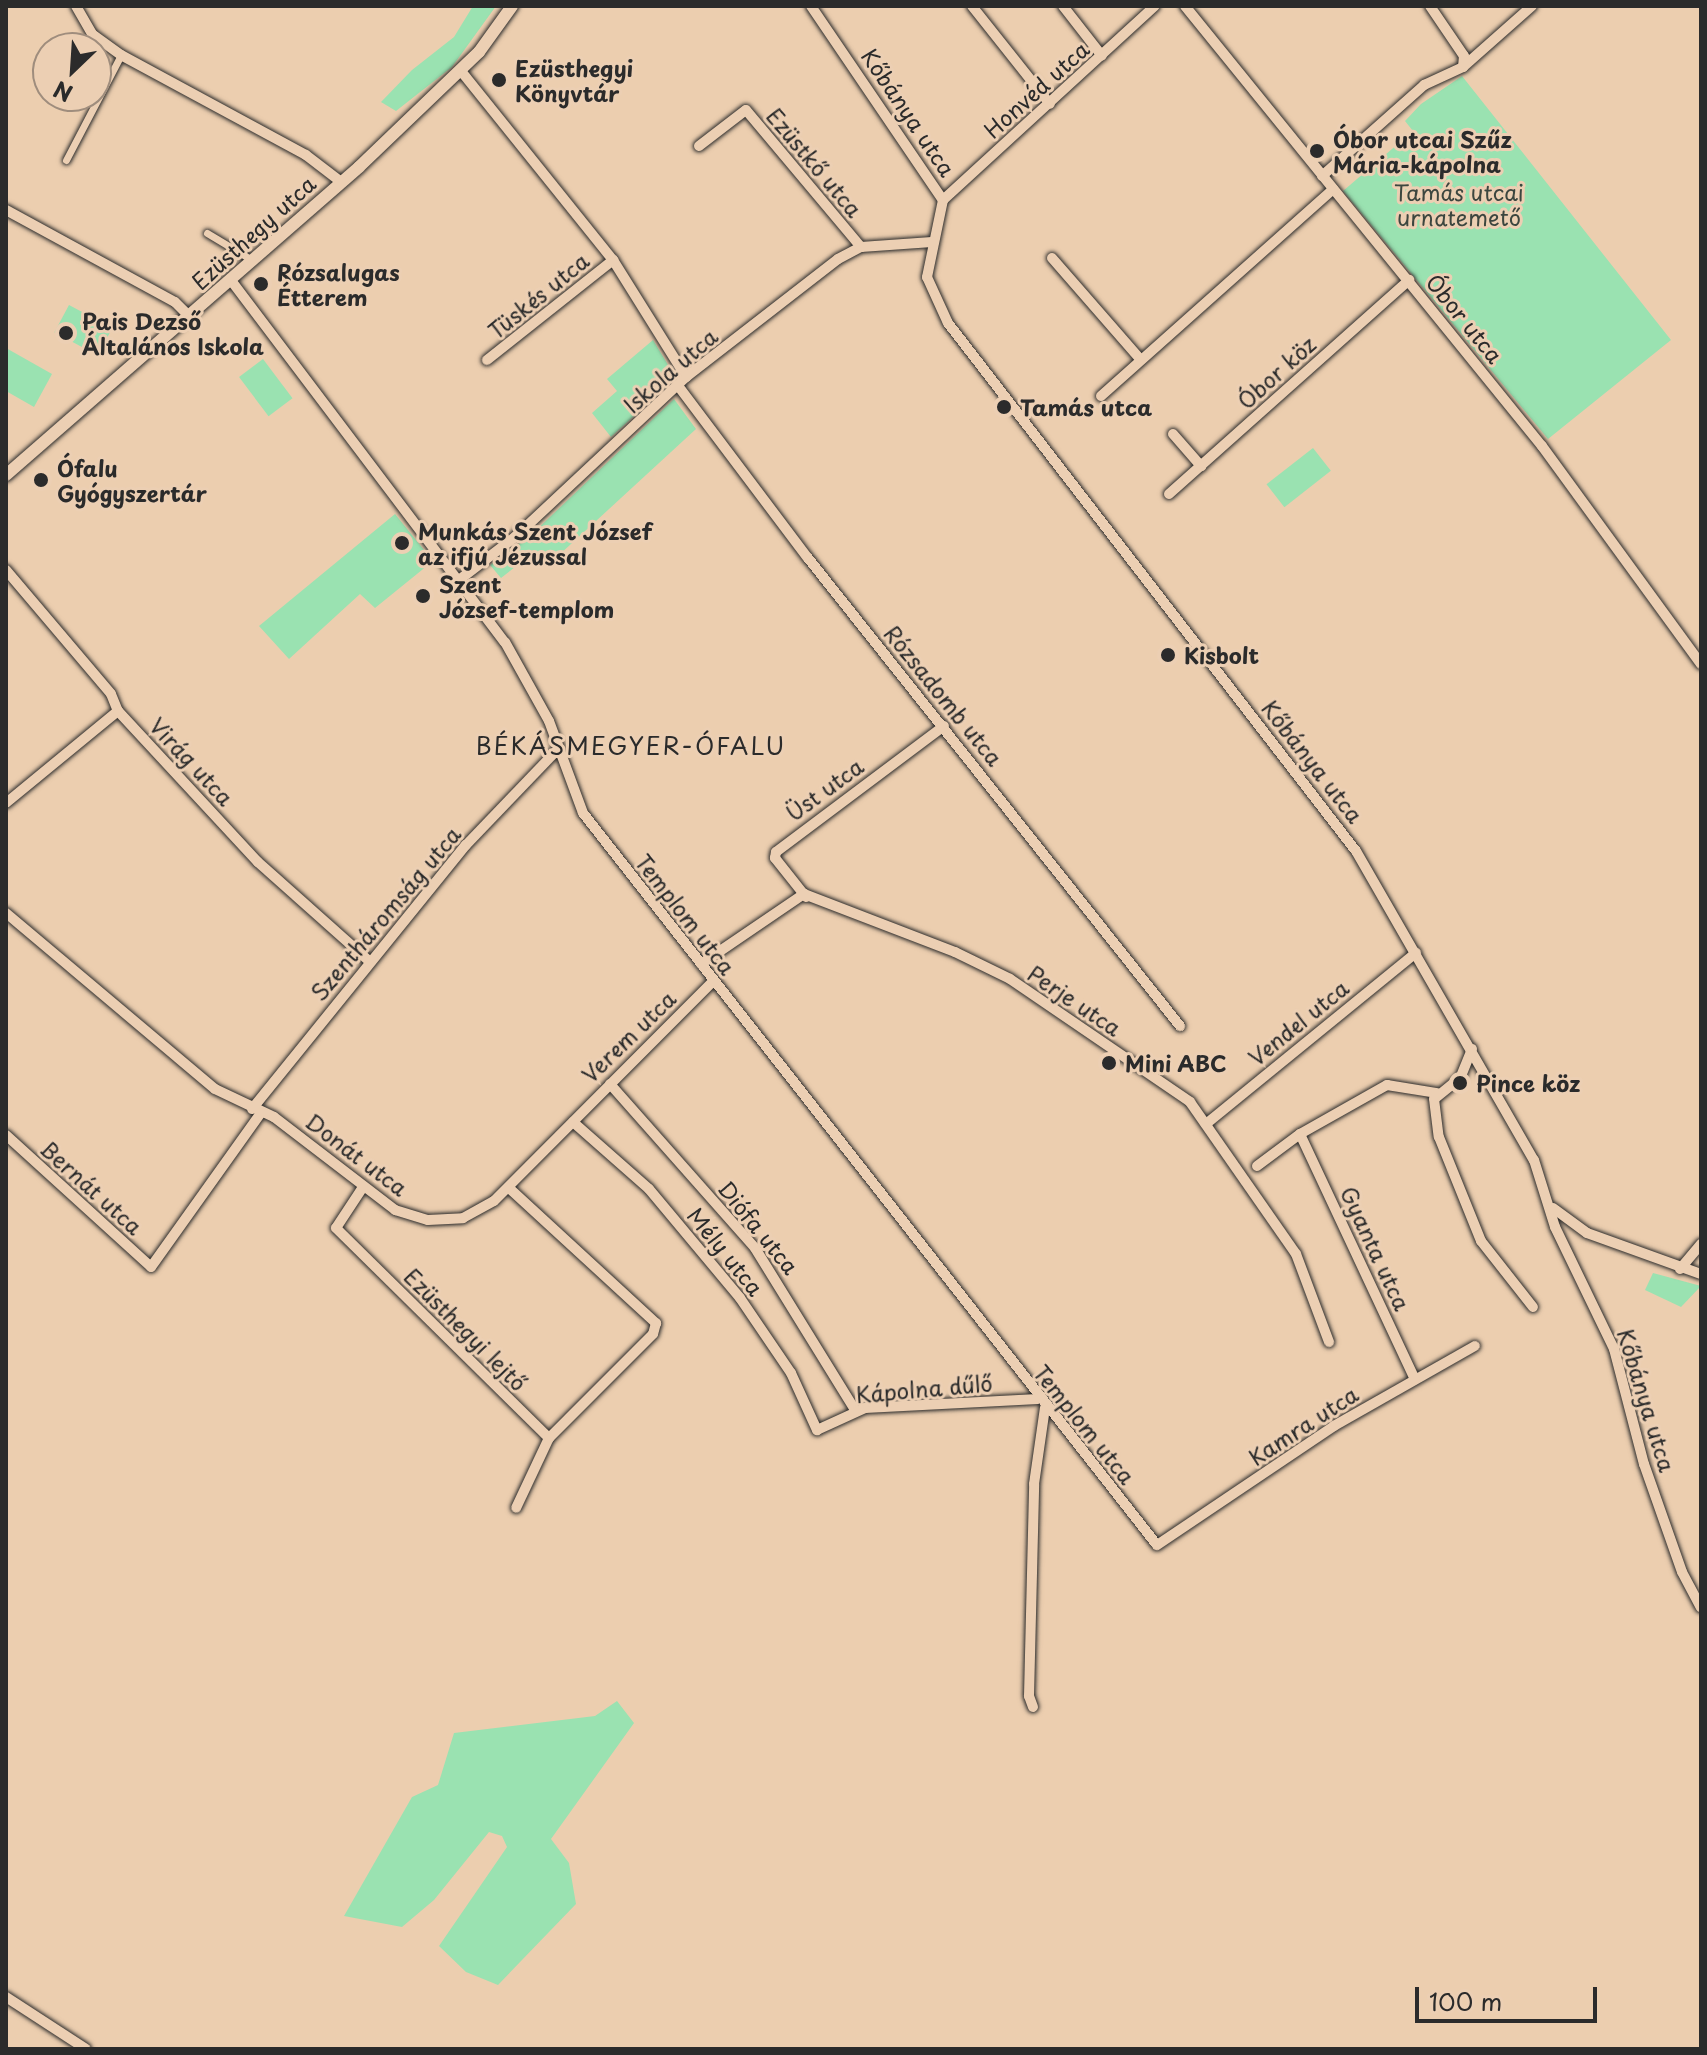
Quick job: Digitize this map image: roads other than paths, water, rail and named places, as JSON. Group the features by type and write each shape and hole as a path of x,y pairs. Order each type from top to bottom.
{"street":[{"path":"76,6 92,34 121,55 306,155 340,181"},
{"name":"Ezüsthegy utca","path":"6,475 189,316 461,71 512,6"},
{"name":"Kőbánya utca","path":"811,6 943,200 932,242 927,281 948,323 1320,801 1416,953 1541,1173 1553,1208 1555,1227 1614,1349 1644,1464 1682,1572 1701,1607"},
{"path":"972,6 1050,104"},
{"path":"1063,6 1102,56"},
{"name":"Honvéd utca","path":"943,200 1155,6"},
{"name":"Óbor utca","path":"1185,6 1542,446 1701,664"},
{"path":"1430,6 1464,56 1463,67"},
{"path":"1322,176 1424,85 1463,67 1532,6"},
{"path":"66,160 121,55"},
{"name":"Rózsadomb utca","path":"461,71 613,260 683,382 944,726 1180,1026"},
{"name":"Ezüstkő utca","path":"699,146 746,110 861,247"},
{"path":"1101,396 1333,189"},
{"path":"6,210 175,302 189,316"},
{"path":"207,233 252,260"},
{"name":"Iskola utca","path":"459,580 515,537 683,382 838,259 861,247 932,242"},
{"path":"1052,258 1141,360"},
{"name":"Tüskés utca","path":"487,360 613,260"},
{"name":"Templom utca","path":"230,279 459,580 530,681 583,813 1042,1404 1157,1545"},
{"name":"Óbor köz","path":"1169,494 1409,280"},
{"path":"1173,434 1201,466"},
{"name":"Virág utca","path":"6,570 111,694 118,711 258,862 369,961"},
{"path":"6,803 118,711"},
{"name":"Üst utca","path":"805,896 775,858 776,852 944,726"},
{"name":"Szentháromság utca","path":"151,1267 256,1111 369,961 466,845 557,750"},
{"path":"701,964 805,896"},
{"name":"Perje utca","path":"805,896 867,915 1010,979 1190,1102 1296,1254 1329,1342"},
{"path":"6,913 215,1089 256,1111"},
{"name":"Vendel utca","path":"1206,1124 1416,953"},
{"name":"Verem utca","path":"573,1122 713,981"},
{"path":"1257,1166 1300,1134 1387,1085 1437,1093 1460,1078 1472,1049"},
{"name":"Diófa utca","path":"610,1084 755,1248 855,1410"},
{"path":"1437,1093 1442,1148 1481,1241 1533,1307"},
{"name":"Donát utca","path":"256,1111 274,1117 363,1187 412,1217 445,1221 477,1214 509,1188 573,1122"},
{"name":"Mély utca","path":"573,1122 649,1189 740,1298 791,1373 817,1430"},
{"name":"Gyanta utca","path":"1300,1134 1415,1379"},
{"name":"Bernát utca","path":"6,1135 151,1267"},
{"name":"Ezüsthegyi lejtő","path":"363,1187 336,1228 549,1438"},
{"path":"509,1188 656,1323 653,1334 549,1438 516,1508"},
{"path":"1553,1208 1587,1233 1680,1269 1701,1274"},
{"path":"1680,1269 1701,1244"},
{"name":"Kamra utca","path":"1157,1545 1334,1426 1475,1346"},
{"path":"1033,1707 1029,1696 1034,1484 1042,1404"},
{"name":"Kápolna dűlő","path":"817,1430 855,1410 1042,1404"},
{"path":"6,1997 86,2049"}],"place":[{"name":"Ezüsthegyi Könyvtár","path":"499,80"},
{"name":"Óbor utcai Szűz Mária-kápolna","path":"1317,151"},
{"name":"Rózsalugas Étterem","path":"261,284"},
{"name":"Pais Dezső Általános Iskola","path":"66,333"},
{"name":"Tamás utca","path":"1004,407"},
{"name":"Ófalu Gyógyszertár","path":"41,480"},
{"name":"Munkás Szent József az ifjú Jézussal","path":"402,543"},
{"name":"Szent József-templom","path":"423,596"},
{"name":"Kisbolt","path":"1168,655"},
{"name":"Mini ABC","path":"1109,1063"},
{"name":"Pince köz","path":"1460,1083"}],"district":[{"name":"BÉKÁSMEGYER-ÓFALU","path":"631,746"}],"park label":[{"name":"Tamás utcai urnatemető","path":"1459,204"}]}
